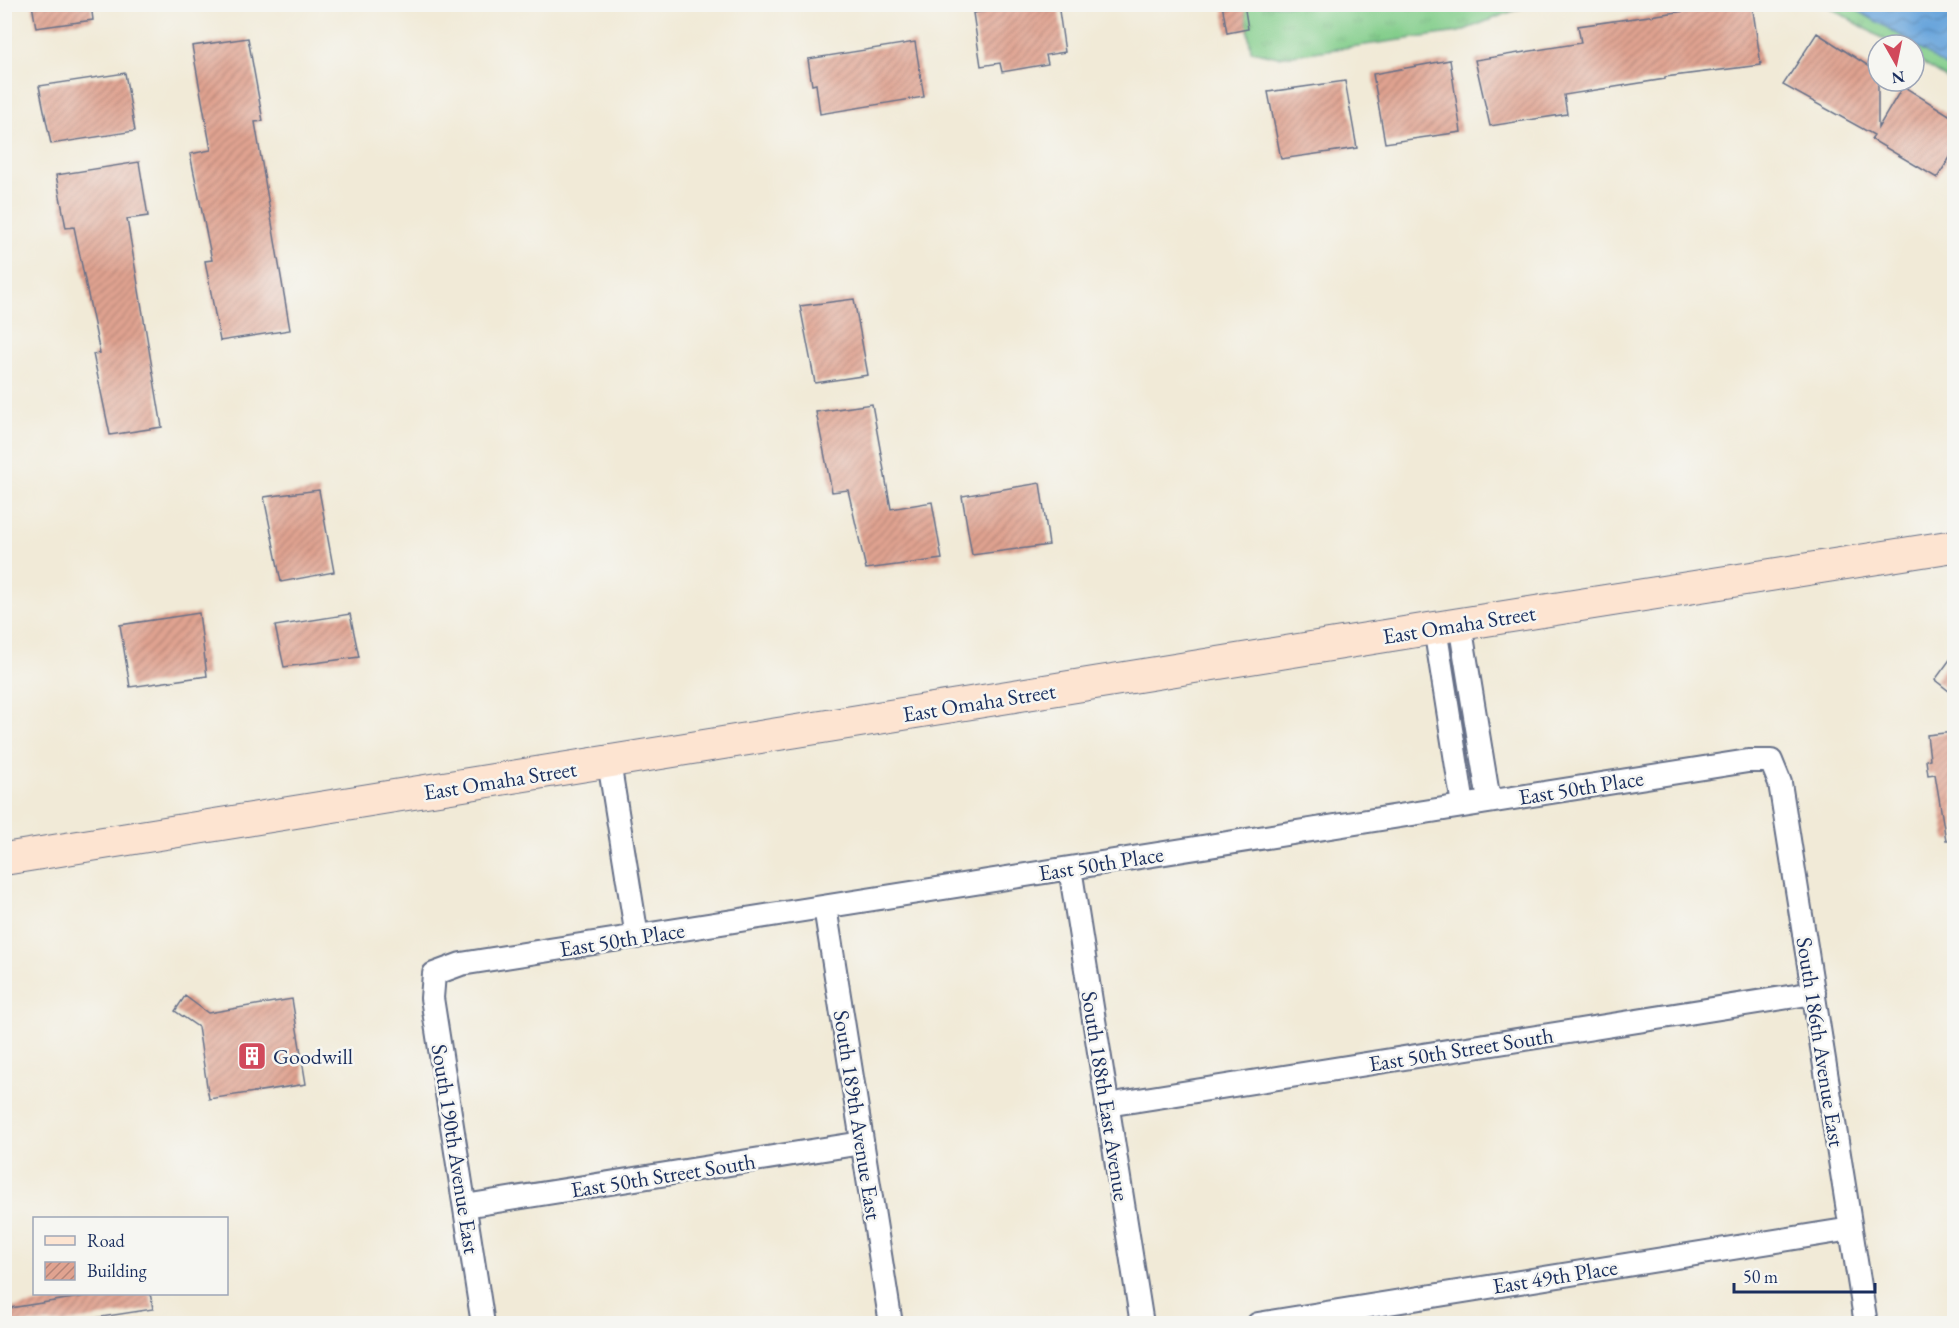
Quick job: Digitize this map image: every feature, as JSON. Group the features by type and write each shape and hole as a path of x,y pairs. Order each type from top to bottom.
{"street":[{"name":"East Omaha Street","path":"4,859 1954,546"},
{"path":"1447,626 1489,801"},
{"path":"1447,626 1463,805"},
{"name":"East 50th Place","path":"434,974 461,964 1463,805 1748,761 1771,761"},
{"name":"South 186th Avenue East","path":"1771,761 1780,783 1866,1323"},
{"path":"609,762 636,938"},
{"name":"South 188th East Avenue","path":"1070,868 1142,1323"},
{"name":"South 189th Avenue East","path":"825,907 891,1323"},
{"name":"South 190th Avenue East","path":"434,974 432,999 483,1323"},
{"name":"East 50th Street South","path":"1107,1105 1814,993"},
{"name":"East 50th Street South","path":"465,1206 862,1143"},
{"name":"East 49th Place","path":"1258,1323 1851,1229"}],"green space":[{"path":"1244,5 1528,5 1459,32 1278,57 1251,51"},
{"path":"1826,5 1954,5 1954,83 1926,66 1926,33 1873,33"}],"water":[{"path":"1848,5 1954,5 1954,72 1926,53 1926,33 1896,33"}],"building":[{"path":"32,4 91,4 93,20 36,28"},
{"path":"1029,4 1058,4 1065,52 1046,55 1048,64 1002,72 1000,63 981,66 973,13"},
{"path":"1222,4 1244,4 1248,29 1227,33"},
{"path":"1735,4 1752,4 1761,65 1665,77 1665,79 1564,95 1567,114 1490,126 1475,60 1581,43 1578,26"},
{"path":"1817,33 1866,64 1866,93 1878,93 1878,128 1899,93 1914,93 1954,118 1954,151 1937,178 1871,139 1874,135 1783,85"},
{"path":"248,38 263,121 255,122 290,330 220,341 205,261 212,260 190,154 211,150 192,46"},
{"path":"915,42 924,97 820,114 816,84 812,85 808,59"},
{"path":"1450,60 1461,132 1385,143 1373,74"},
{"path":"125,73 135,131 51,144 39,86"},
{"path":"1345,81 1357,148 1281,159 1268,92"},
{"path":"139,162 148,216 127,219 162,427 110,435 93,354 100,353 74,227 66,228 56,175"},
{"path":"854,299 868,375 815,383 800,306"},
{"path":"872,404 891,509 932,502 942,559 866,569 848,490 832,492 816,412"},
{"path":"1040,483 1049,545 972,555 962,496"},
{"path":"319,490 334,572 281,582 264,497"},
{"path":"199,613 207,676 130,687 120,625"},
{"path":"350,614 359,657 284,667 275,626"},
{"path":"1954,654 1954,695 1935,680"},
{"path":"1954,732 1954,840 1946,840 1935,774 1928,775 1926,760 1930,759 1927,735"},
{"name":"Goodwill","path":"185,996 208,1013 292,999 306,1084 209,1099 198,1027 175,1011"},
{"path":"92,1295 150,1295 153,1309 63,1323 4,1323 4,1309"}],"place":[{"name":"Goodwill","path":"252,1056"}]}
